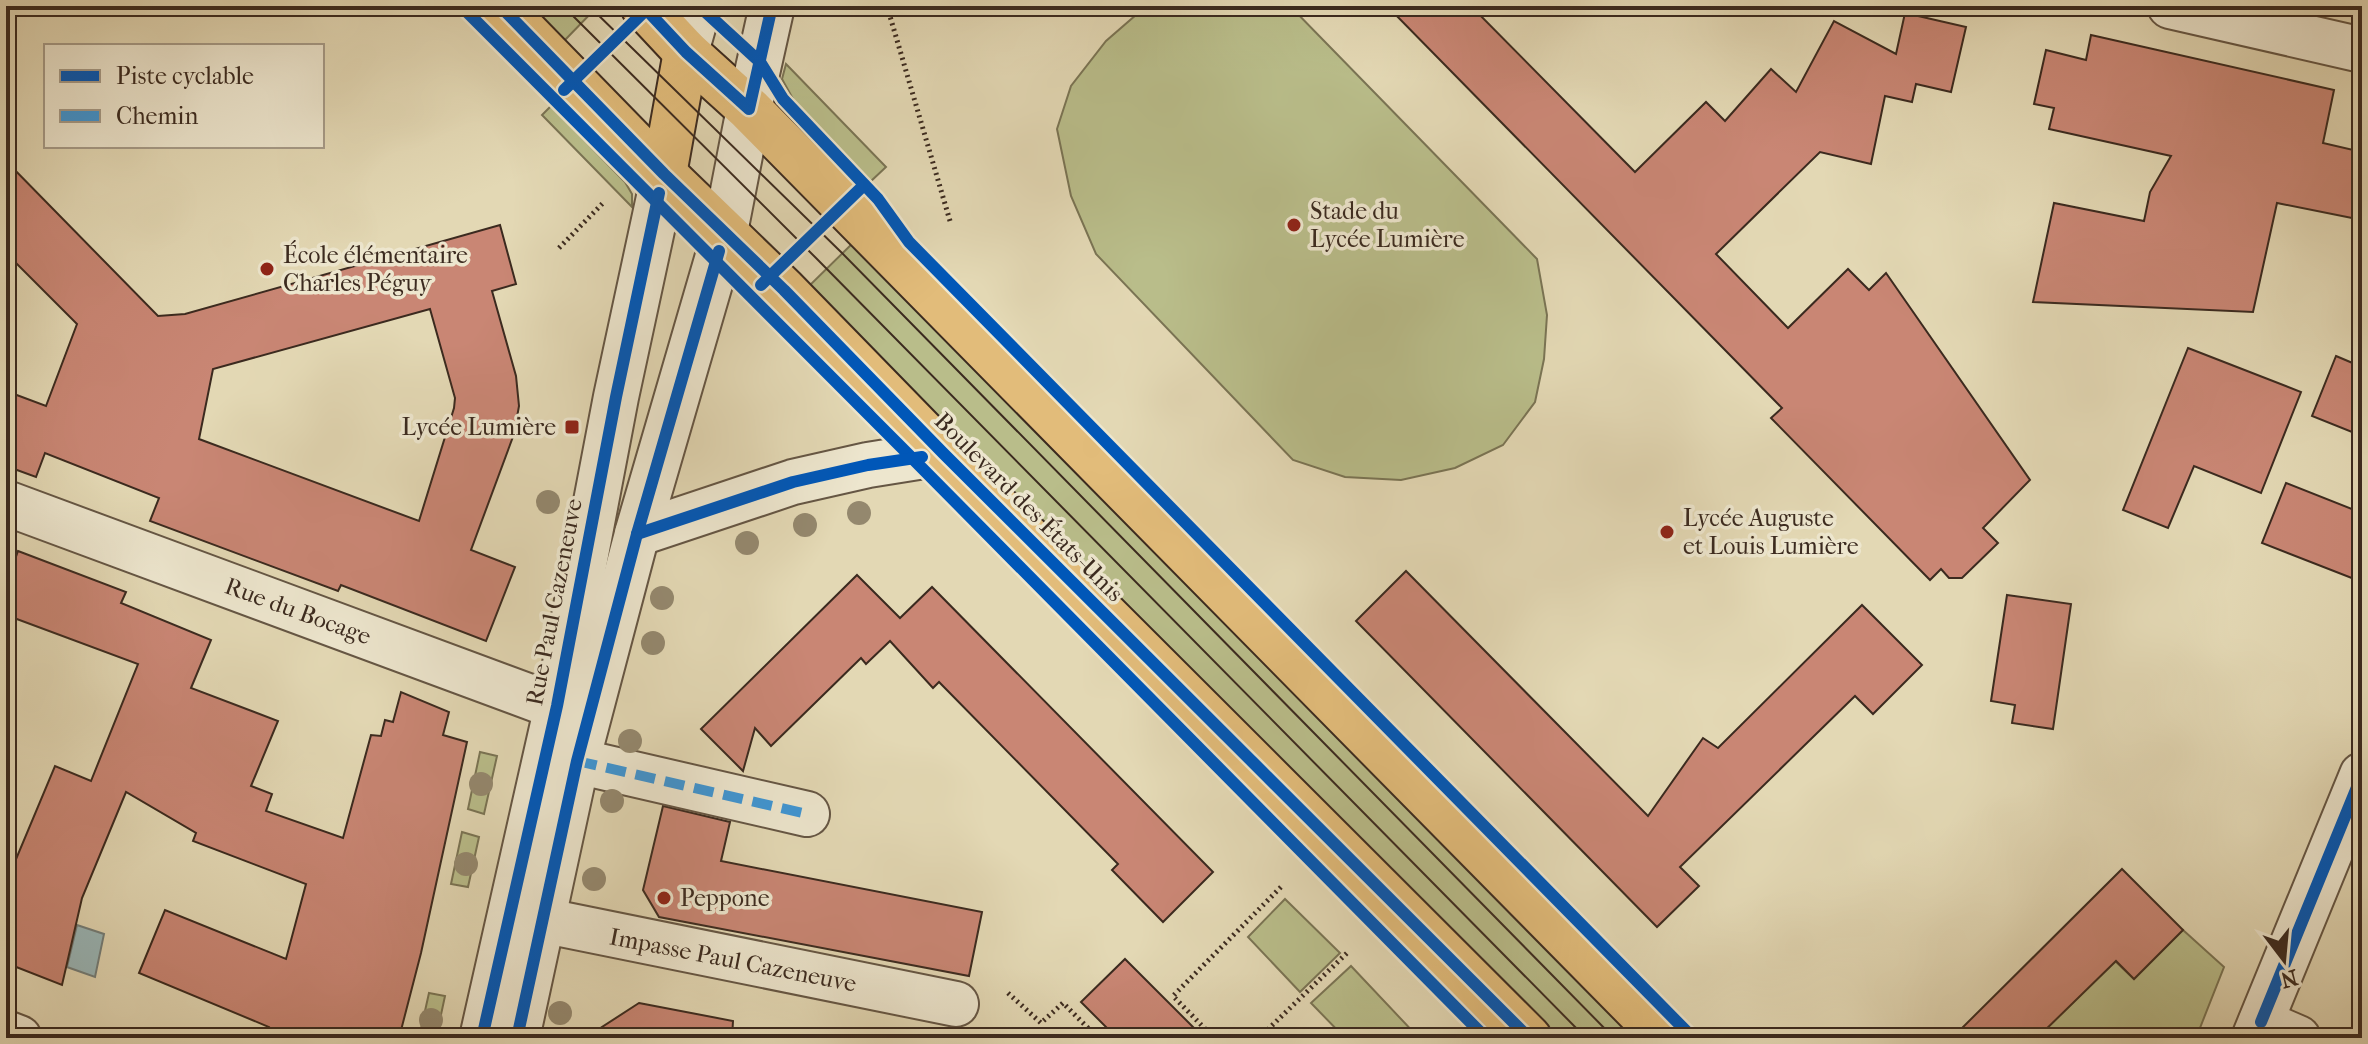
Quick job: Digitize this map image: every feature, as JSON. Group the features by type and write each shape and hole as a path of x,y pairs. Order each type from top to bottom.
{"main road":[{"name":"Boulevard des États-Unis","path":"500,6 664,174 1529,1038"},
{"path":"643,6 686,52 749,109 1665,1038"},
{"name":"Rue Paul Cazeneuve","path":"664,174 686,52"}],"street":[{"name":"Rue Paul Cazeneuve","path":"686,52 699,6"},
{"name":"Rue Paul Cazeneuve","path":"482,1038 526,918 577,761 573,713 637,534 725,232 772,6"},
{"path":"2170,6 2362,50"},
{"name":"Rue Paul Cazeneuve","path":"517,1038 526,918 573,713 616,397 664,174"},
{"path":"637,534 793,482 868,465 943,453"},
{"name":"Rue du Bocage","path":"6,503 573,713"},
{"path":"577,761 807,814"},
{"path":"2271,1033 2362,775"},
{"name":"Impasse Paul Cazeneuve","path":"526,918 956,1004"},
{"path":"6,1033 19,1038"}],"path":[{"path":"887,6 950,221"},
{"path":"559,248 603,203"},
{"path":"1214,1038 1173,996 1281,887"},
{"path":"1259,1038 1347,953"},
{"path":"1008,993 1041,1023 1063,1003 1098,1038"}],"green space":[{"path":"528,6 598,6 563,42"},
{"name":"Stade du Lycée Lumière","path":"1290,6 1537,259 1547,315 1544,359 1535,402 1503,445 1455,468 1401,480 1345,477 1293,460 1096,254 1071,196 1057,129 1071,86 1106,41 1144,8"},
{"path":"786,64 886,167 870,182 798,108 782,79"},
{"path":"551,106 625,182 632,194 632,207 542,115"},
{"path":"859,237 1649,1038 1548,1038 807,288"},
{"path":"480,752 497,756 484,814 468,809"},
{"path":"462,832 479,837 468,887 451,884"},
{"path":"1285,899 1340,953 1300,992 1248,937"},
{"path":"2183,930 2224,967 2196,1038 2053,1038 2045,1030 2115,961 2134,979"},
{"path":"1351,966 1417,1038 1345,1038 1311,1003"},
{"path":"429,993 445,996 436,1038 419,1038"}],"water":[{"path":"77,925 104,934 95,977 67,967"}],"building":[{"path":"1387,6 1471,6 1635,172 1706,102 1725,121 1771,69 1796,92 1834,21 1896,54 1905,13 1966,27 1951,92 1916,84 1912,102 1885,96 1871,164 1820,152 1716,254 1788,328 1848,269 1869,290 1886,273 2030,480 1983,528 1998,543 1962,578 1949,578 1941,569 1930,580 1771,418 1782,408"},
{"path":"2091,35 2334,90 2323,143 2362,152 2362,220 2277,203 2253,312 2033,302 2054,203 2144,221 2150,192 2171,156 2049,129 2054,108 2034,104 2046,50 2086,60"},
{"path":"6,161 158,316 185,314 500,225 516,284 492,291 516,376 519,406 514,434 471,550 515,567 486,641 341,585 338,591 150,521 159,498 45,453 36,477 6,466 6,391 46,406 77,324 6,253","holes":["430,309 455,398 419,521 199,439 213,369"]},
{"path":"2188,348 2301,392 2261,493 2194,466 2168,528 2123,510"},
{"path":"2336,356 2362,367 2362,436 2312,416"},
{"path":"2286,483 2362,513 2362,582 2262,543"},
{"path":"18,551 126,592 121,603 211,640 191,688 278,721 251,786 272,794 266,811 343,838 371,735 381,736 385,720 393,722 401,692 449,712 443,735 467,742 421,953 399,1038 267,1038 269,1027 139,973 165,910 286,959 306,884 193,841 196,833 126,792 82,898 62,985 6,963 6,861 14,864 55,766 91,781 138,664 6,615 6,585"},
{"path":"1406,571 1648,816 1703,738 1718,748 1862,605 1922,665 1873,714 1855,696 1680,867 1699,886 1657,927 1356,621"},
{"path":"857,575 900,618 932,587 1213,872 1163,922 1112,870 1118,864 939,682 933,688 890,641 866,664 861,658 771,746 755,728 743,771 701,729"},
{"path":"2007,595 2071,604 2053,729 2012,723 2015,705 1991,701"},
{"path":"663,806 730,822 721,861 982,912 969,976 659,917 643,890"},
{"path":"2122,869 2183,930 2134,979 2116,961 2037,1038 1952,1038"},
{"path":"1125,959 1204,1038 1117,1038 1081,1002"},
{"path":"639,1003 733,1021 732,1038 585,1038"}],"tram line":[{"path":"563,6 1586,1038"},
{"path":"589,6 842,253 1614,1038"}],"marked path":[{"path":"577,761 807,814"}],"cycle path":[{"path":"461,6 1486,1038"},
{"path":"500,6 664,174 784,290 1529,1038"},
{"path":"643,6 686,52 749,109 772,6"},
{"path":"564,90 650,6"},
{"path":"699,6 760,62 783,99 878,199 909,242 1693,1038"},
{"path":"761,285 864,185"},
{"path":"482,1038 557,706 659,193"},
{"path":"517,1038 577,761 637,534 719,251"},
{"path":"637,534 793,482 868,465 922,457"},
{"path":"2261,1022 2362,775"}],"place":[{"name":"Stade du Lycée Lumière","path":"1294,225"},
{"name":"École élémentaire Charles Péguy","path":"267,269"},
{"name":"Lycée Lumière","path":"572,427"},
{"name":"Lycée Auguste et Louis Lumière","path":"1667,532"},
{"name":"Peppone","path":"664,898"}]}
